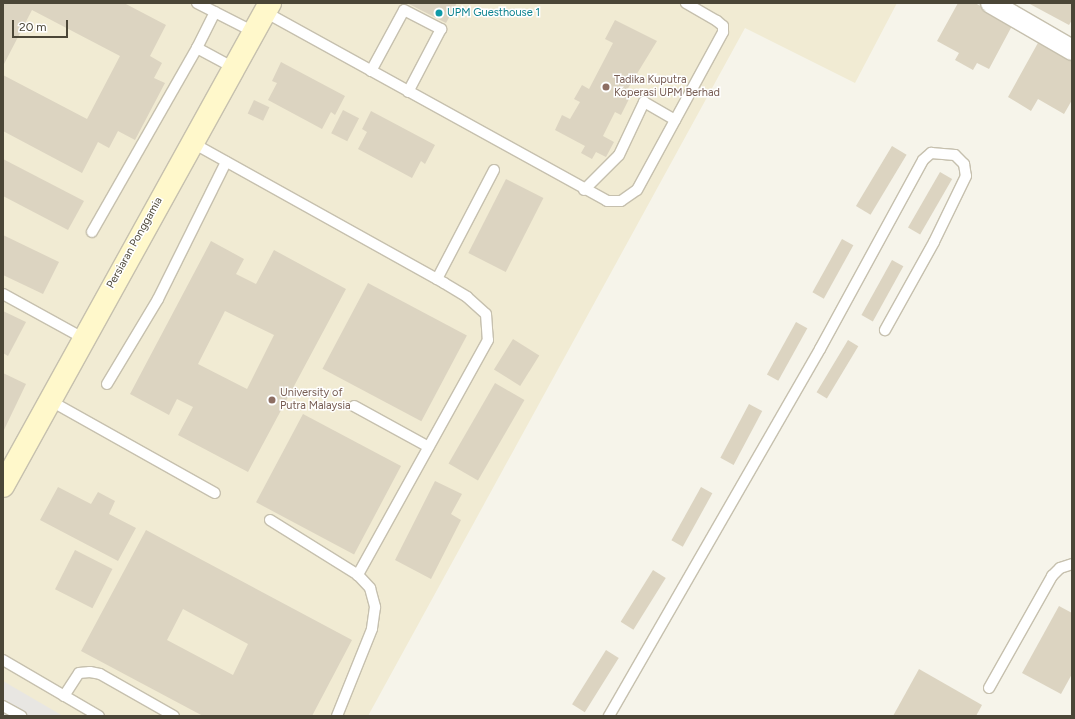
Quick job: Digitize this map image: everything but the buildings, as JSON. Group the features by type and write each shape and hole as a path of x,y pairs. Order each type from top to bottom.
{"street":[{"path":"991,3 1072,50"},
{"name":"Persiaran Ponggamia","path":"6,473 49,400 191,142 267,8"}],"lane":[{"path":"197,3 254,32"},
{"path":"267,8 371,71 584,190 607,201 621,201 632,195 675,120 722,32 723,26 717,21 686,3"},
{"path":"371,71 404,10 441,29 408,92"},
{"path":"92,232 197,48 215,12"},
{"path":"197,48 234,68"},
{"path":"584,190 619,155 644,102 675,120"},
{"path":"191,142 437,279 486,314 489,327 488,340 358,575"},
{"path":"610,716 820,349 923,160 931,154 955,155 964,164 966,176 934,242 885,330"},
{"path":"107,384 158,299 226,162"},
{"path":"437,279 494,170"},
{"path":"3,294 83,338"},
{"path":"49,400 215,493"},
{"path":"354,406 429,447"},
{"path":"270,520 358,575 370,588 375,607 370,635 336,716"},
{"path":"989,688 1052,576 1060,568 1072,564"},
{"path":"3,660 100,716"},
{"path":"64,696 79,673 90,672 100,674 174,716"},
{"path":"3,706 21,716"}],"shaded area":[{"name":"University of Putra Malaysia","path":"3,3 897,3 855,83 745,28 368,716 3,716"},
{"path":"3,681 63,716 3,716"}],"place":[{"name":"UPM Guesthouse 1","path":"439,13"},
{"name":"Tadika Kuputra Koperasi UPM Berhad","path":"606,87"},
{"name":"University of Putra Malaysia","path":"272,400"}]}
